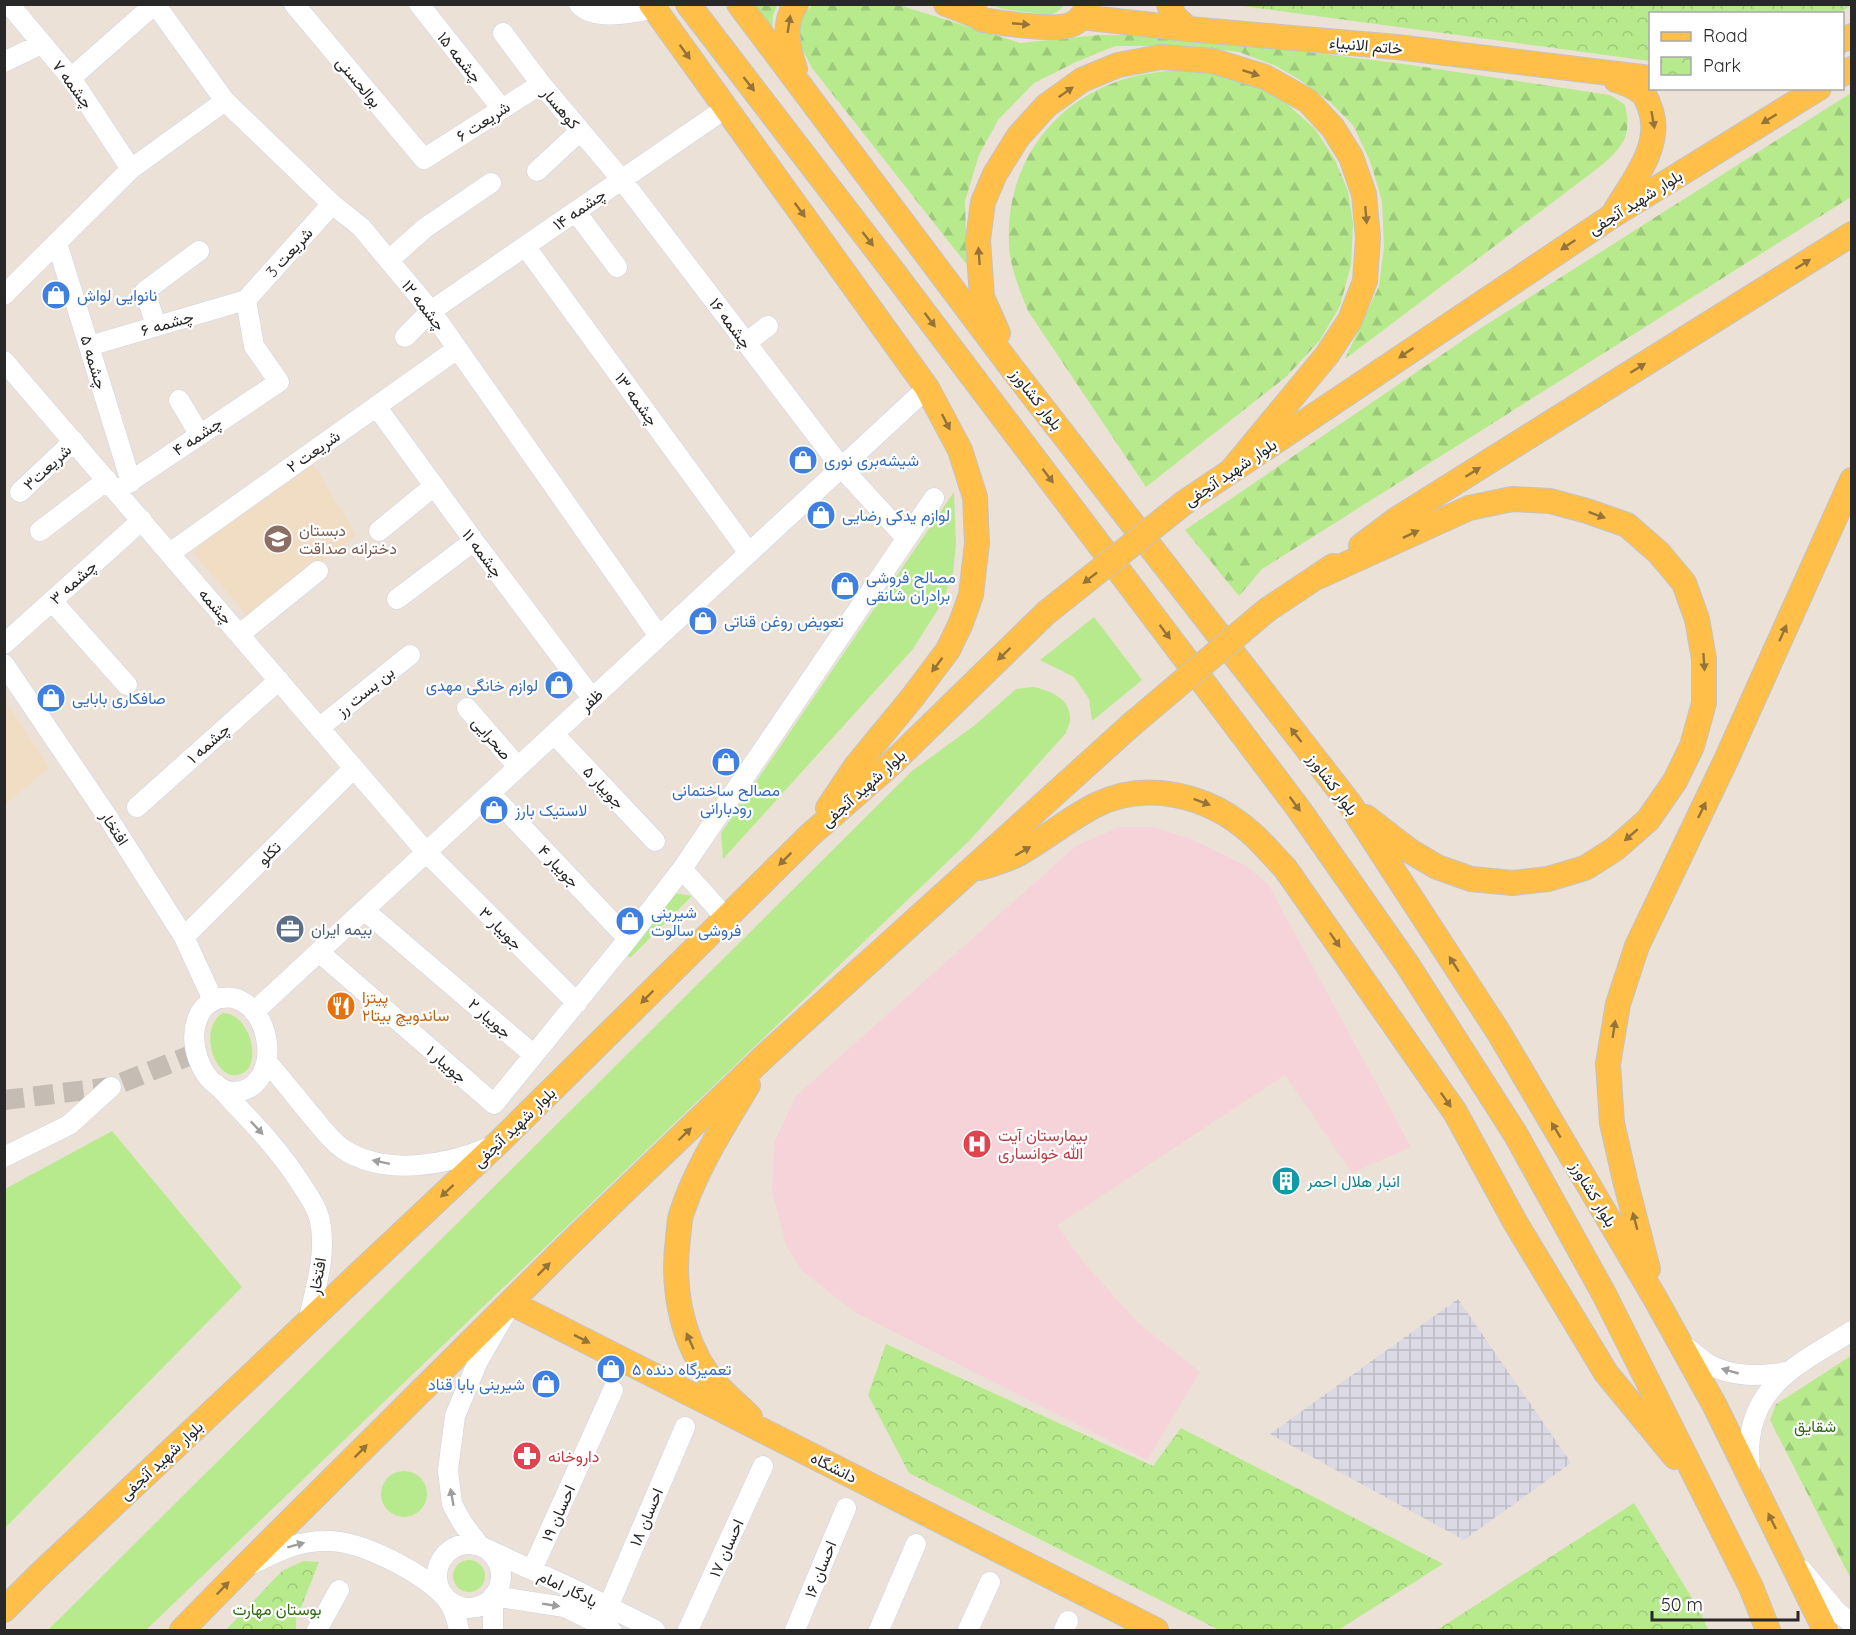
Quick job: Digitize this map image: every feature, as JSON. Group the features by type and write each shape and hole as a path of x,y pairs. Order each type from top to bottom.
{"main road":[{"path":"688,4 902,283 1298,808 1407,964 1516,1135 1604,1294 1751,1587 1768,1630"},
{"name":"بلوار کشاورز","path":"740,4 1014,371 1350,804 1499,1034 1655,1298 1750,1476 1825,1630"},
{"path":"796,4 788,19 787,39 801,86"},
{"path":"946,4 973,10 984,20 993,22 1062,28 1073,24 1084,11"},
{"path":"1169,4 1174,16 1188,29"},
{"path":"652,7 927,388 960,450 975,497 977,543 971,595 948,650 856,766 810,835"},
{"name":"خاتم الانبیاء","path":"1084,11 1188,29 1397,47 1649,78"},
{"path":"1014,371 982,297 978,240 983,202 995,174 1018,137 1047,105 1082,80 1118,65 1161,57 1213,61 1265,77 1308,101 1333,128 1351,157 1364,194 1368,238 1365,281 1350,320 1327,355 1230,471"},
{"path":"1597,73 1631,85 1642,92 1649,104 1655,128 1649,152 1612,216"},
{"name":"بلوار شهید آنجفی","path":"4,1610 498,1143 810,835 891,764 1046,613 1185,502 1230,471 1612,216 1816,90"},
{"path":"182,1630 563,1250 766,1055 1131,725 1268,610 1320,576 1397,519 1851,234"},
{"path":"1655,1298 1624,1180 1612,1123 1608,1064 1618,1004 1637,946 1726,760 1851,480"},
{"path":"1320,576 1469,508 1512,499 1550,501 1628,525 1659,552 1684,583 1697,619 1704,660 1704,704 1692,746 1675,780 1648,820 1616,849 1585,868 1548,879 1513,884 1471,879 1437,867 1410,851 1350,804"},
{"path":"969,872 1016,855 1096,806 1116,797 1138,793 1157,793 1198,800 1217,808 1251,832 1285,868 1455,1112 1515,1222 1606,1373 1703,1490"},
{"path":"766,1055 713,1142 695,1178 680,1218 675,1263 679,1305 688,1339 708,1376 767,1433"},
{"name":"دانشگاه","path":"511,1303 1156,1630"}],"street":[{"name":"چشمه ۷","path":"9,4 71,78 131,169"},
{"path":"71,78 155,4"},
{"name":"چشمه ۱۲","path":"155,4 225,101 332,204 361,227 431,311 659,636"},
{"name":"بوالحسنی","path":"294,4 424,159"},
{"name":"چشمه ۱۵","path":"419,4 502,109"},
{"path":"579,4 590,12 602,14 622,14 652,7"},
{"name":"کوهسار","path":"503,33 541,84 622,180"},
{"path":"4,62 41,44"},
{"name":"شریعت ۶","path":"424,159 541,84"},
{"path":"4,295 131,169 225,101"},
{"name":"چشمه ۱۴","path":"405,337 431,311 726,108"},
{"path":"537,171 580,131"},
{"name":"چشمه ۱۶","path":"622,180 841,467 906,538"},
{"path":"388,260 425,228 491,183"},
{"name":"شریعت 3","path":"246,300 332,204"},
{"path":"576,212 617,267"},
{"name":"چشمه ۵","path":"57,243 89,346 118,484"},
{"name":"چشمه ۱۳","path":"525,246 749,553"},
{"path":"156,327 145,291 199,251"},
{"name":"چشمه ۶","path":"89,346 246,300"},
{"name":"چشمه ۴","path":"40,531 200,435 279,382 254,346 246,300"},
{"path":"746,343 768,326"},
{"name":"شریعت ۲","path":"170,553 457,349"},
{"name":"چشمه","path":"4,361 74,441 118,484 142,520 426,852"},
{"name":"ظفر","path":"254,1012 927,388"},
{"path":"179,400 200,435"},
{"name":"چشمه ۱۱","path":"376,406 592,698"},
{"name":"شریعت۳","path":"20,492 74,441"},
{"path":"379,531 434,486"},
{"path":"534,1055 682,869 934,498"},
{"name":"چشمه ۳","path":"4,644 142,520"},
{"path":"397,599 474,541"},
{"path":"240,634 318,571"},
{"path":"52,601 127,685"},
{"name":"بن بست رز","path":"320,728 410,655"},
{"name":"افتخار","path":"4,664 109,819 184,937 213,1000"},
{"name":"چشمه ۱","path":"137,807 279,680"},
{"name":"صحرایی","path":"466,708 518,767"},
{"name":"جویبار ۵","path":"554,734 655,841"},
{"name":"تکلو","path":"184,937 354,768"},
{"name":"جویبار ۴","path":"490,793 628,939"},
{"name":"جویبار ۳","path":"426,852 576,1003"},
{"path":"682,869 726,918"},
{"name":"جویبار ۲","path":"364,910 534,1055"},
{"name":"جویبار ۱","path":"319,952 494,1104 534,1055"},
{"path":"219,998 233,998 245,1003 254,1012 266,1035 267,1062 263,1074 255,1084 242,1091 229,1091 217,1085 200,1065 194,1040 195,1027 199,1015 207,1004 219,998"},
{"path":"267,1062 328,1136 343,1149 360,1157 398,1166 419,1166 471,1155 498,1143"},
{"name":"افتخار","path":"217,1085 261,1131 292,1170 313,1202 320,1221 321,1259 308,1322"},
{"path":"4,1157 69,1125 111,1087"},
{"path":"480,1546 463,1524 452,1504 448,1470 455,1416 478,1361 511,1303"},
{"path":"1750,1476 1750,1438 1757,1411 1768,1390 1787,1372 1851,1331"},
{"path":"1680,1343 1709,1364 1736,1373 1760,1376 1787,1372"},
{"name":"احسان ۱۹","path":"532,1570 613,1390"},
{"name":"احسان ۱۸","path":"608,1607 685,1426"},
{"name":"احسان ۱۷","path":"688,1630 763,1466"},
{"name":"احسان ۱۶","path":"795,1630 846,1508"},
{"path":"243,1568 295,1544 328,1540 356,1545 414,1572 446,1598 454,1604 465,1608 485,1603 494,1596 499,1588 500,1568 496,1559 480,1546 471,1544 453,1548 445,1554 437,1571 440,1590 446,1598 457,1618 459,1630"},
{"path":"879,1630 916,1544"},
{"name":"یادگار امام","path":"480,1546 655,1630"},
{"path":"1786,1549 1837,1612 1851,1623"},
{"path":"968,1630 990,1582"},
{"path":"317,1630 339,1590"},
{"path":"493,1630 494,1596"},
{"name":"یادگار امام","path":"494,1596 565,1607 611,1630"}],"shaded area":[{"name":"دبستان دخترانه صداقت","path":"312,462 356,535 249,618 194,554 200,542"},
{"path":"4,698 49,767 5,805 4,805"},
{"name":"بیمارستان آیت الله خوانساری","path":"1119,827 1152,827 1191,839 1246,866 1268,884 1411,1147 1352,1173 1285,1075 1057,1225 1084,1263 1137,1322 1200,1372 1147,1460 855,1312 802,1271 786,1245 772,1191 775,1141 796,1096 1076,846"},
{"path":"1458,1299 1571,1463 1464,1540 1270,1434"}],"green space":[{"path":"755,5 777,5 772,28"},
{"path":"814,5 899,5 1020,43 1099,35 1133,35 1243,44 1404,64 1610,95 1625,105 1627,132 1621,146 1602,165 1345,359 1379,286 1384,247 1382,201 1370,161 1353,125 1330,102 1300,80 1276,66 1239,52 1188,46 1115,46 1034,83 998,120 979,155 965,201 967,265 812,68 802,48 799,34 803,17"},
{"path":"992,5 1065,5 1050,15 1002,9"},
{"path":"1235,5 1852,5 1841,12 1649,12 1649,61"},
{"path":"1179,70 1209,73 1246,81 1286,103 1315,129 1335,160 1348,191 1353,224 1351,265 1340,306 1320,340 1287,376 1146,487 1028,311 1011,262 1010,218 1014,192 1023,168 1050,125 1069,108 1091,93 1124,79"},
{"path":"1851,93 1851,197 1262,569 1239,596 1185,530 1481,328"},
{"path":"954,492 956,544 953,573 942,603 913,649 723,859 721,833"},
{"path":"1094,617 1142,680 1092,721 1089,699 1074,677 1040,660"},
{"path":"1033,687 1046,690 1063,700 1070,719 1066,733 969,841 146,1630 48,1630 912,771 975,725 1016,689"},
{"path":"674,893 692,896 630,958 626,954"},
{"path":"223,1013 241,1022 251,1041 251,1061 248,1069 241,1074 232,1075 224,1071 212,1053 211,1030 215,1020"},
{"path":"112,1131 242,1287 5,1528 5,1189"},
{"path":"886,1344 1153,1466 1181,1428 1443,1564 1338,1630 1219,1630 909,1473 868,1395"},
{"name":"شقایق","path":"1851,1356 1851,1579 1770,1420 1776,1404"},
{"path":"404,1471 420,1478 427,1494 420,1510 404,1517 388,1510 381,1494 388,1478"},
{"path":"1634,1503 1701,1613 1708,1630 1437,1630"},
{"path":"469,1560 480,1565 485,1576 480,1587 469,1592 458,1587 453,1576 458,1565"},
{"name":"بوستان مهارت","path":"303,1561 319,1562 296,1620 296,1630 226,1630 282,1571"}],"tunnel":[{"path":"4,1100 111,1087 196,1053"}],"place":[{"name":"نانوایی لواش","path":"56,295"},
{"name":"شیشه‌بری نوری","path":"803,460"},
{"name":"لوازم یدکی رضایی","path":"821,515"},
{"name":"دبستان دخترانه صداقت","path":"278,539"},
{"name":"مصالح فروشی برادران شانقی","path":"845,586"},
{"name":"تعویض روغن قناتی","path":"703,621"},
{"name":"لوازم خانگی مهدی","path":"559,685"},
{"name":"صافکاری بابایی","path":"51,698"},
{"name":"مصالح ساختمانی رودبارانی","path":"726,762"},
{"name":"لاستیک بارز","path":"494,810"},
{"name":"شیرینی فروشی سالوت","path":"630,921"},
{"name":"بیمه ایران","path":"290,929"},
{"name":"پیتزا ساندویچ بیتا۲","path":"341,1006"},
{"name":"بیمارستان آیت الله خوانساری","path":"977,1144"},
{"name":"انبار هلال احمر","path":"1286,1181"},
{"name":"تعمیرگاه دنده ۵","path":"611,1369"},
{"name":"شیرینی بابا قناد","path":"546,1384"},
{"name":"داروخانه","path":"527,1456"}]}
